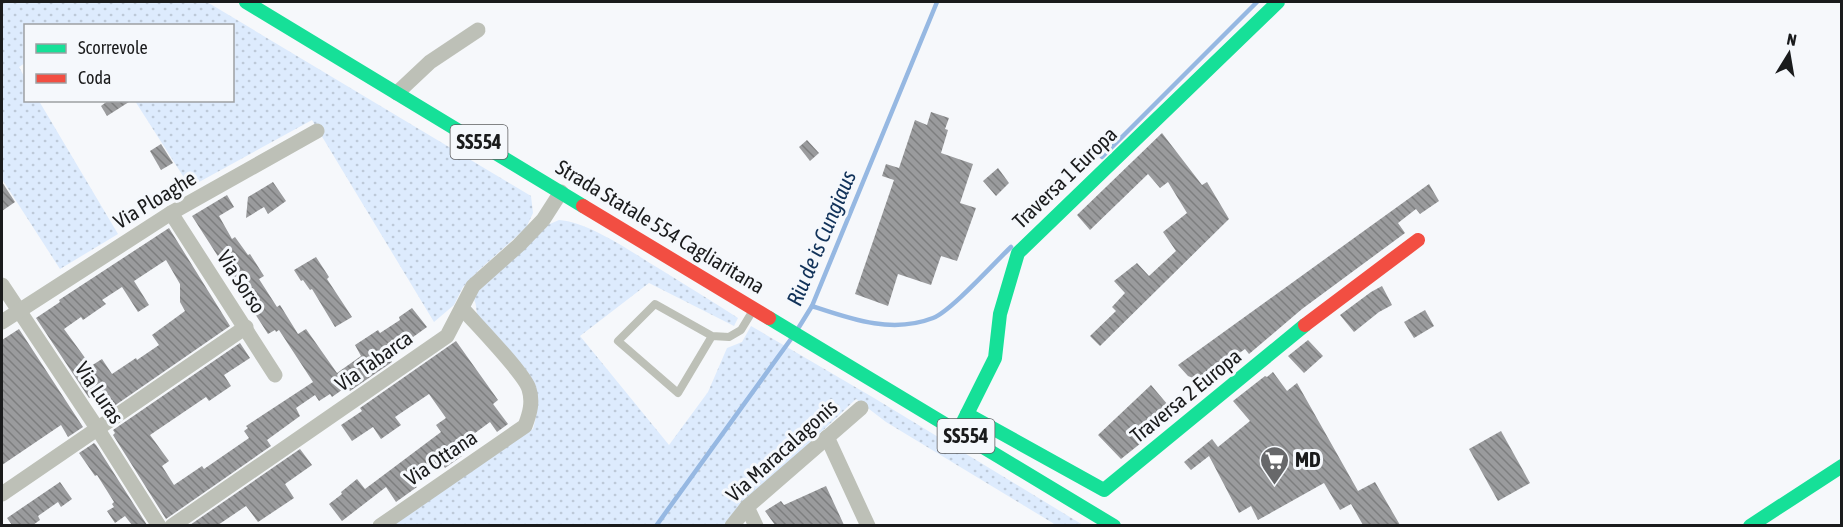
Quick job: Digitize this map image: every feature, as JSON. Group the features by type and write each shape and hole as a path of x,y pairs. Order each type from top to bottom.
{"street":[{"name":"Strada Statale 554 Cagliaritana","path":"246,2 1114,525"},
{"name":"Traversa 1 Europa","path":"958,432 995,358 1000,314 1018,253 1278,2"},
{"path":"397,93 430,62 478,30"},
{"name":"Via Ploaghe","path":"2,322 171,213 317,131"},
{"name":"Via Tabarca","path":"171,525 447,336 473,286 535,229 561,192"},
{"name":"Via Sorso","path":"171,213 275,375"},
{"name":"Traversa 2 Europa","path":"968,414 1104,490 1326,308 1418,240"},
{"name":"Via Luras","path":"2,285 159,525"},
{"name":"Via Ottana","path":"380,525 525,426 532,409 529,387 462,309"},
{"path":"2,494 246,327"},
{"name":"Via Maracalagonis","path":"732,525 747,507 861,408"},
{"path":"826,437 868,525"},
{"path":"1750,525 1842,466"},
{"path":"747,507 756,525"}],"lane":[{"path":"712,336 678,393 618,341 655,304 712,336 729,337 741,330 760,311"}],"shaded area":[{"path":"2,2 207,2 531,196 533,213 526,228 479,270 463,287 454,305 434,322 312,120 190,187 136,102 234,102 234,24 24,24 24,64 19,67 24,76 24,102 40,102 118,234 60,269 2,179"},
{"path":"559,220 585,227 612,240 738,318 734,326 649,283 580,336 669,445 708,392 727,348 742,342 751,326 1083,525 1056,525 886,422 856,399 743,506 726,525 387,526 533,429 537,399 531,377 481,322 473,298 479,286 543,227"}],"building":[{"path":"106,102 129,102 107,116 101,106"},
{"path":"931,112 949,118 941,153 973,164 960,203 976,208 957,261 941,256 931,285 898,274 888,306 855,294 894,180 882,176 886,164 899,168 915,120 927,125"},
{"path":"1162,133 1202,185 1207,182 1229,219 1100,346 1090,336 1116,311 1112,307 1125,293 1114,281 1137,263 1149,276 1176,251 1163,232 1187,213 1168,182 1160,188 1148,174 1090,230 1077,215"},
{"path":"807,140 819,153 810,161 799,147"},
{"path":"161,144 173,163 161,170 150,151"},
{"path":"998,168 1009,183 996,196 983,181"},
{"path":"2,182 15,202 2,211"},
{"path":"273,182 286,201 268,214 264,207 246,218 248,197"},
{"path":"1429,184 1439,201 1420,214 1416,209 1398,223 1405,233 1302,309 1249,354 1245,349 1224,364 1228,371 1210,385 1188,376 1178,365"},
{"path":"227,195 234,207 219,216 232,239 235,237 248,255 250,254 264,276 259,279 277,307 280,305 298,334 306,329 337,373 361,356 355,345 378,330 380,333 400,320 399,317 412,308 427,327 388,355 392,362 350,391 346,387 332,397 330,394 319,401 315,395 296,408 300,416 267,440 271,446 166,519 113,435 115,433 113,430 240,343 250,358 224,375 231,386 209,401 206,397 150,435 169,461 162,466 174,485 202,466 204,469 249,438 244,431 248,428 246,426 313,382 279,330 268,334 192,216"},
{"path":"169,228 230,326 104,413 91,397 89,398 36,318 60,302 59,300","holes":["166,260 180,284 180,302 185,311 152,335 159,345 112,374 102,359 91,366 64,329 81,317 83,320 106,304 102,300 122,287 138,312 149,305 134,281"]},
{"path":"316,257 329,277 327,279 352,317 335,327 312,289 310,290 303,280 301,281 294,270"},
{"path":"1382,286 1392,305 1379,312 1354,332 1340,315"},
{"path":"1425,310 1434,326 1414,338 1404,322"},
{"path":"19,329 83,427 68,437 61,425 2,465 2,340"},
{"path":"1308,340 1323,356 1304,373 1288,356"},
{"path":"456,341 498,400 493,404 508,424 497,432 490,422 456,447 462,456 445,468 442,464 433,470 432,468 413,481 417,487 396,502 386,487 342,521 329,504 342,494 341,492 357,479 365,489 441,432 436,425 446,418 429,394 395,417 401,425 381,439 373,427 352,441 341,425 362,411 360,408"},
{"path":"1273,372 1287,391 1297,383 1358,491 1375,482 1400,525 1363,525 1351,504 1340,510 1324,483 1258,520 1251,506 1239,513 1209,456 1191,470 1184,462 1212,439 1218,447 1250,421 1233,401"},
{"path":"1151,385 1168,405 1134,435 1141,443 1121,459 1098,435"},
{"path":"1501,431 1530,483 1498,501 1469,449"},
{"path":"94,443 147,525 132,525 125,516 115,523 107,511 114,507 112,504 114,502 97,475 95,476 79,453"},
{"path":"300,449 312,465 285,484 294,498 258,522 246,506 218,525 190,525"},
{"path":"60,482 72,499 61,507 58,502 38,516 40,520 33,525 12,525 7,518"},
{"path":"826,486 844,525 775,525 765,511 781,501 784,505"}],"waterway":[{"name":"Riu de is Cungiaus","path":"799,327 812,306 937,2"},
{"path":"1102,157 1257,2"},
{"path":"812,306 872,323 887,325 918,323 941,314 1011,247"},
{"name":"Riu de is Cungiaus","path":"656,526 791,339"}],"traffic: fast":[{"path":"246,2 583,206"},
{"path":"960,428 995,358 1000,314 1018,253 1278,2"},
{"path":"769,318 1114,526"},
{"path":"967,414 1104,490 1305,325"},
{"path":"1750,526 1842,466"}],"traffic: jam":[{"path":"583,206 769,318"},
{"path":"1305,325 1418,240"}],"place":[{"name":"MD","path":"1274,486"}]}
